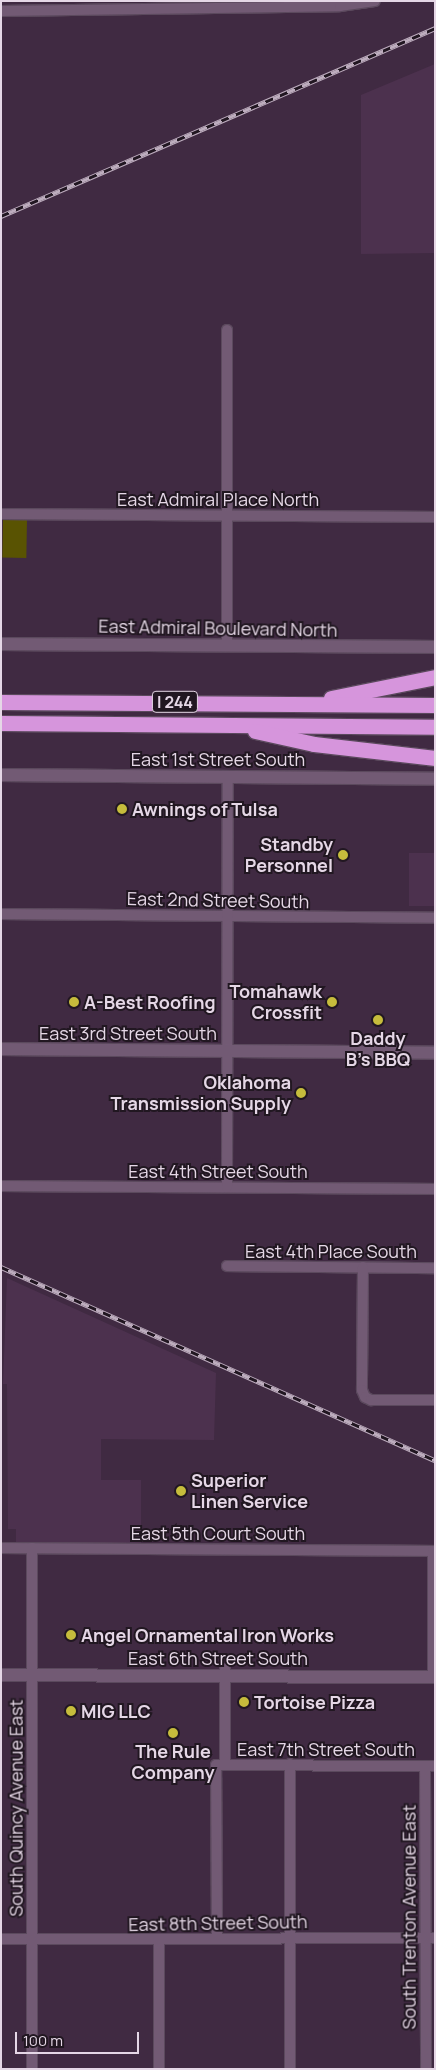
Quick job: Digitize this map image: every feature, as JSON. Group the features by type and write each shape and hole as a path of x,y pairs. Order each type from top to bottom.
{"highway":[{"path":"305,704 435,677"},
{"name":"I 244","path":"1,696 45,702 435,705"},
{"path":"1,702 45,702"},
{"name":"I 244","path":"1,723 435,727"},
{"path":"224,724 314,744 435,758"}],"main road":[{"name":"East Admiral Boulevard North","path":"1,644 435,647"},
{"name":"East 1st Street South","path":"1,775 435,779"},
{"name":"East 3rd Street South","path":"1,1049 435,1053"},
{"name":"East 6th Street South","path":"1,1675 225,1672 434,1677"}],"street":[{"path":"1,11 51,6 340,4 376,1"},
{"path":"227,330 227,645"},
{"name":"East Admiral Place North","path":"1,514 435,517"},
{"path":"227,1187 228,777"},
{"name":"East 2nd Street South","path":"1,914 435,918"},
{"name":"East 4th Street South","path":"1,1186 435,1189"},
{"name":"East 4th Place South","path":"226,1266 435,1268"},
{"path":"363,1267 362,1390 365,1397 371,1400 435,1400"},
{"name":"East 5th Court South","path":"1,1548 434,1551"},
{"name":"South Quincy Avenue East","path":"32,1548 32,2069"},
{"path":"434,1551 434,1677"},
{"path":"217,1938 220,1765 225,1672"},
{"path":"290,1764 290,2069"},
{"name":"East 7th Street South","path":"220,1765 430,1766"},
{"name":"South Trenton Avenue East","path":"426,2069 430,1938 430,1766"},
{"name":"East 8th Street South","path":"1,1939 430,1938"},
{"path":"159,1940 159,2069"}],"shaded area":[{"path":"435,64 435,253 361,254 361,95"},
{"path":"3,519 27,519 26,558 2,558"},
{"path":"409,853 435,853 435,906 409,906"},
{"path":"7,1278 216,1373 214,1440 101,1439 101,1480 141,1480 141,1543 16,1543 16,1529 8,1529 7,1384 3,1384"}],"railway":[{"path":"1,216 435,28"},
{"path":"1,1267 435,1460"}],"place":[{"name":"Awnings of Tulsa","path":"122,809"},
{"name":"Standby Personnel","path":"343,855"},
{"name":"A-Best Roofing","path":"74,1002"},
{"name":"Tomahawk Crossfit","path":"332,1002"},
{"name":"Daddy B's BBQ","path":"378,1020"},
{"name":"Oklahoma Transmission Supply","path":"301,1093"},
{"name":"Superior Linen Service","path":"181,1491"},
{"name":"Angel Ornamental Iron Works","path":"71,1635"},
{"name":"Tortoise Pizza","path":"244,1702"},
{"name":"MIG LLC","path":"71,1711"},
{"name":"The Rule Company","path":"173,1733"}]}
